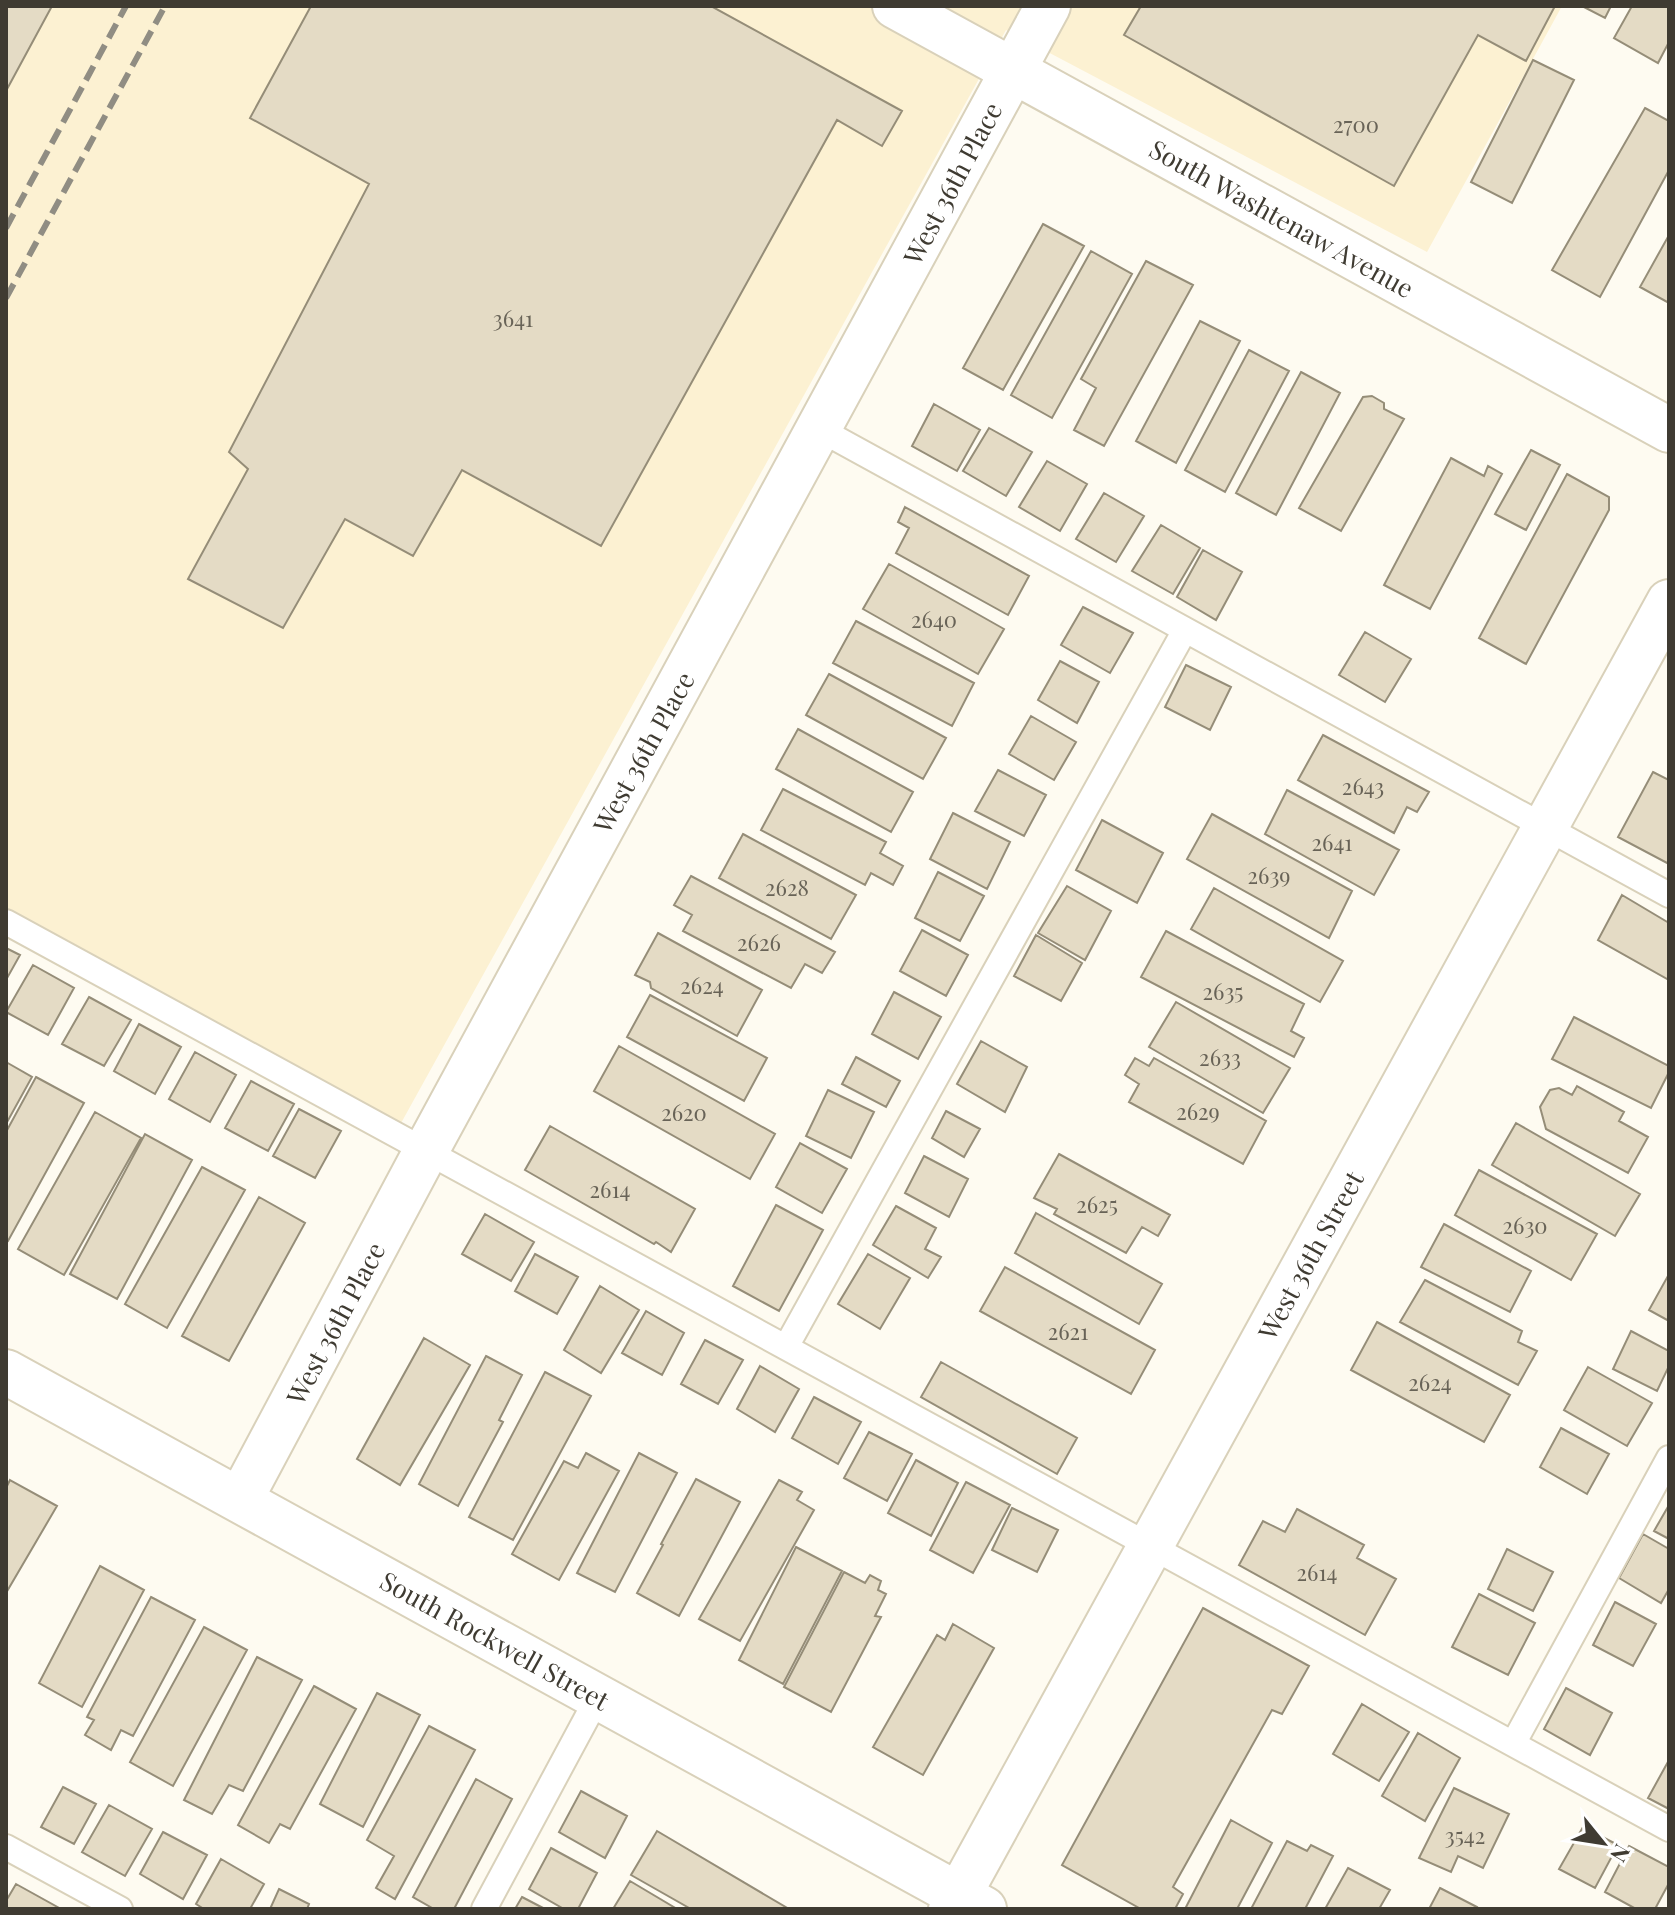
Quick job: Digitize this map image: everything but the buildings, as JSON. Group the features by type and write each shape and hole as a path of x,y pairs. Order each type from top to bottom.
{"street":[{"name":"South Washtenaw Avenue","path":"895,6 1669,430"},
{"name":"West 36th Place","path":"240,1500 426,1151 1048,6"},
{"name":"West 36th Street","path":"965,1904 1150,1546 1669,602"},
{"name":"South Rockwell Street","path":"6,1372 598,1697 965,1904"}],"lane":[{"path":"819,429 1669,895"},
{"path":"786,1347 1185,630"},
{"path":"6,922 1669,1829"},
{"path":"1513,1744 1669,1458"},
{"path":"484,1909 598,1697"},
{"path":"6,1847 120,1909"}],"shaded area":[{"path":"6,6 1562,6 1427,252 1006,30 395,1134 6,922"}],"railway":[{"path":"6,228 126,6"},
{"path":"6,298 165,6"}]}
